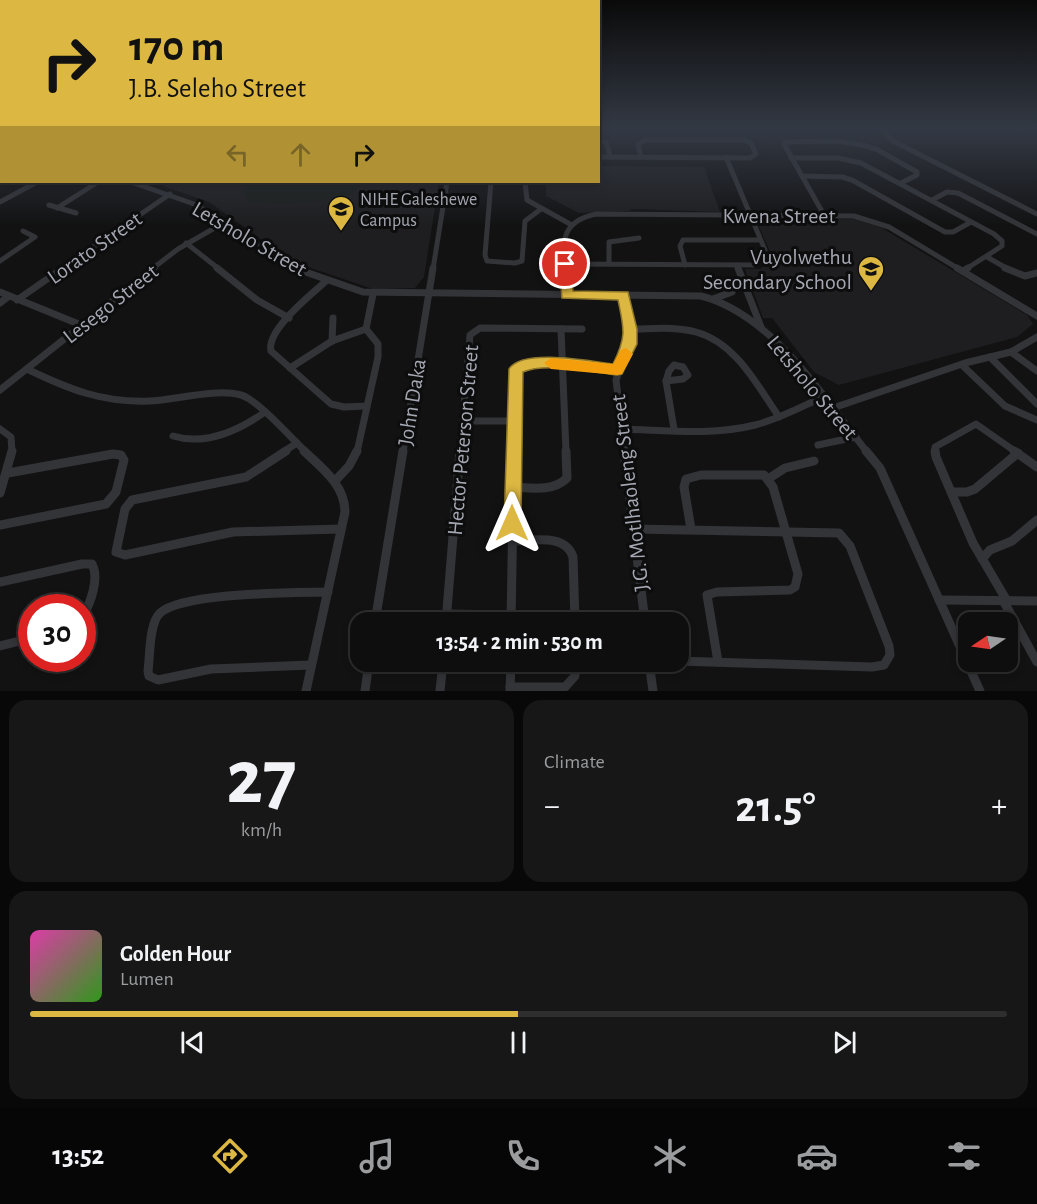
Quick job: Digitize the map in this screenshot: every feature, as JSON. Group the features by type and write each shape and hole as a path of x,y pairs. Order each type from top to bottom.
{"street":[{"path":"565,264 754,265 765,258 765,253 728,161"},
{"path":"793,161 824,215"},
{"path":"852,161 901,183 1002,241 1002,246 963,271"},
{"path":"897,161 917,172 917,175 901,183"},
{"path":"933,161 1037,213"},
{"path":"802,176 842,177 852,180 945,232 953,232 971,222"},
{"path":"0,202 34,183"},
{"path":"57,208 96,183"},
{"name":"Letsholo Street","path":"134,183 194,204 225,222 278,260 326,280 373,294 701,296 712,299 761,327 777,340 880,468 980,691"},
{"name":"John Daka","path":"377,612 447,183"},
{"path":"491,183 485,255 489,262 516,263 522,261 525,221 541,209"},
{"path":"525,183 527,200 570,224 564,234 567,295"},
{"path":"932,200 947,192 958,193 1037,234"},
{"name":"Lorato Street","path":"17,300 170,194"},
{"path":"49,205 76,213"},
{"name":"Kwena Street","path":"570,224 589,215 854,216 876,221 1037,316"},
{"name":"Lesego Street","path":"0,390 186,243 225,222"},
{"path":"0,261 35,237 23,231"},
{"path":"609,264 609,242 639,238"},
{"path":"685,265 680,246 683,240 760,240"},
{"path":"186,243 257,300 289,318"},
{"path":"987,257 1022,276 1031,277 1037,273"},
{"path":"737,265 761,327"},
{"path":"712,299 732,292 737,287 741,276"},
{"path":"326,280 289,318 270,344 271,351 335,406 368,406"},
{"path":"0,292 81,325"},
{"path":"366,329 373,294"},
{"name":"J.G. Motlhaoleng Street","path":"624,295 630,329 630,344 617,370 616,380 644,612"},
{"path":"0,303 9,296"},
{"path":"332,341 333,318"},
{"name":"Hector Peterson Street","path":"447,612 472,332 480,328 582,329"},
{"path":"290,368 332,341 366,329"},
{"path":"335,481 349,466 357,452 368,406 379,348 376,340 366,329"},
{"path":"513,488 553,487 562,484 567,478 561,329"},
{"path":"630,329 687,330 702,333 740,362 779,417"},
{"path":"832,408 962,364 1011,352 1037,337"},
{"path":"1011,352 1037,371"},
{"path":"990,357 1037,404"},
{"path":"511,612 516,369 529,363 617,370"},
{"path":"962,364 1005,406 1037,420"},
{"path":"27,369 68,389 93,397 148,401 232,393 250,399 335,481 345,503 306,691"},
{"path":"666,381 674,429"},
{"path":"621,429 735,429 779,417 824,397"},
{"path":"173,436 192,440 236,431 265,412"},
{"path":"463,421 514,421"},
{"path":"1037,467 976,424 935,447 936,457 973,543 1037,662"},
{"path":"0,429 7,433 13,443 12,458 0,493"},
{"path":"818,445 856,437"},
{"path":"297,443 246,477 132,500 125,509 116,552 119,555 131,554 233,532 341,529"},
{"path":"952,492 961,493 975,489 1018,453"},
{"path":"0,525 106,504 116,492 124,460 121,455 114,454 8,473"},
{"path":"768,479 785,468 814,461"},
{"path":"691,529 684,487 686,479 701,475 759,473 768,479 787,531 798,574 795,587 782,592 717,592 707,595 718,662"},
{"path":"982,560 990,550 1012,541 1037,520"},
{"path":"634,528 835,532 846,539 889,646 888,660 884,665 872,667 689,661"},
{"path":"512,541 560,541 570,548 574,612"},
{"path":"0,582 82,564 92,564 96,572 91,594"},
{"path":"311,665 211,669 158,680 149,676 148,671 156,619 166,610 188,603 239,596 328,592"},
{"path":"939,600 1037,601"},
{"path":"0,646 18,642"},
{"path":"364,691 367,672"},
{"path":"440,691 442,672"},
{"path":"511,672 510,689 565,687 575,676 575,672"},
{"path":"650,672 653,691"}],"shaded area":[{"path":"600,166 704,167 720,212 632,209 579,213 546,196 546,183 600,183"},
{"name":"NIHE Galeshewe Campus","path":"168,183 439,183 424,277 415,288 373,289 293,262 209,202 163,186"},
{"path":"247,183 362,183 359,188 349,195 315,201 285,203 249,201 244,193"},
{"name":"Vuyolwethu Secondary School","path":"857,219 882,228 1027,315 1033,324 1017,337 839,385 814,372 772,318 763,318 745,269 760,269 773,258 757,223 761,220"}],"slow traffic":[{"path":"551,363 617,370 626,354"}],"place":[{"name":"NIHE Galeshewe Campus","path":"341,232"},
{"name":"Vuyolwethu Secondary School","path":"871,292"}],"route":[{"path":"512,523 516,369 529,363 590,366 617,370 630,344 631,337 624,295 567,295 565,264"}]}
